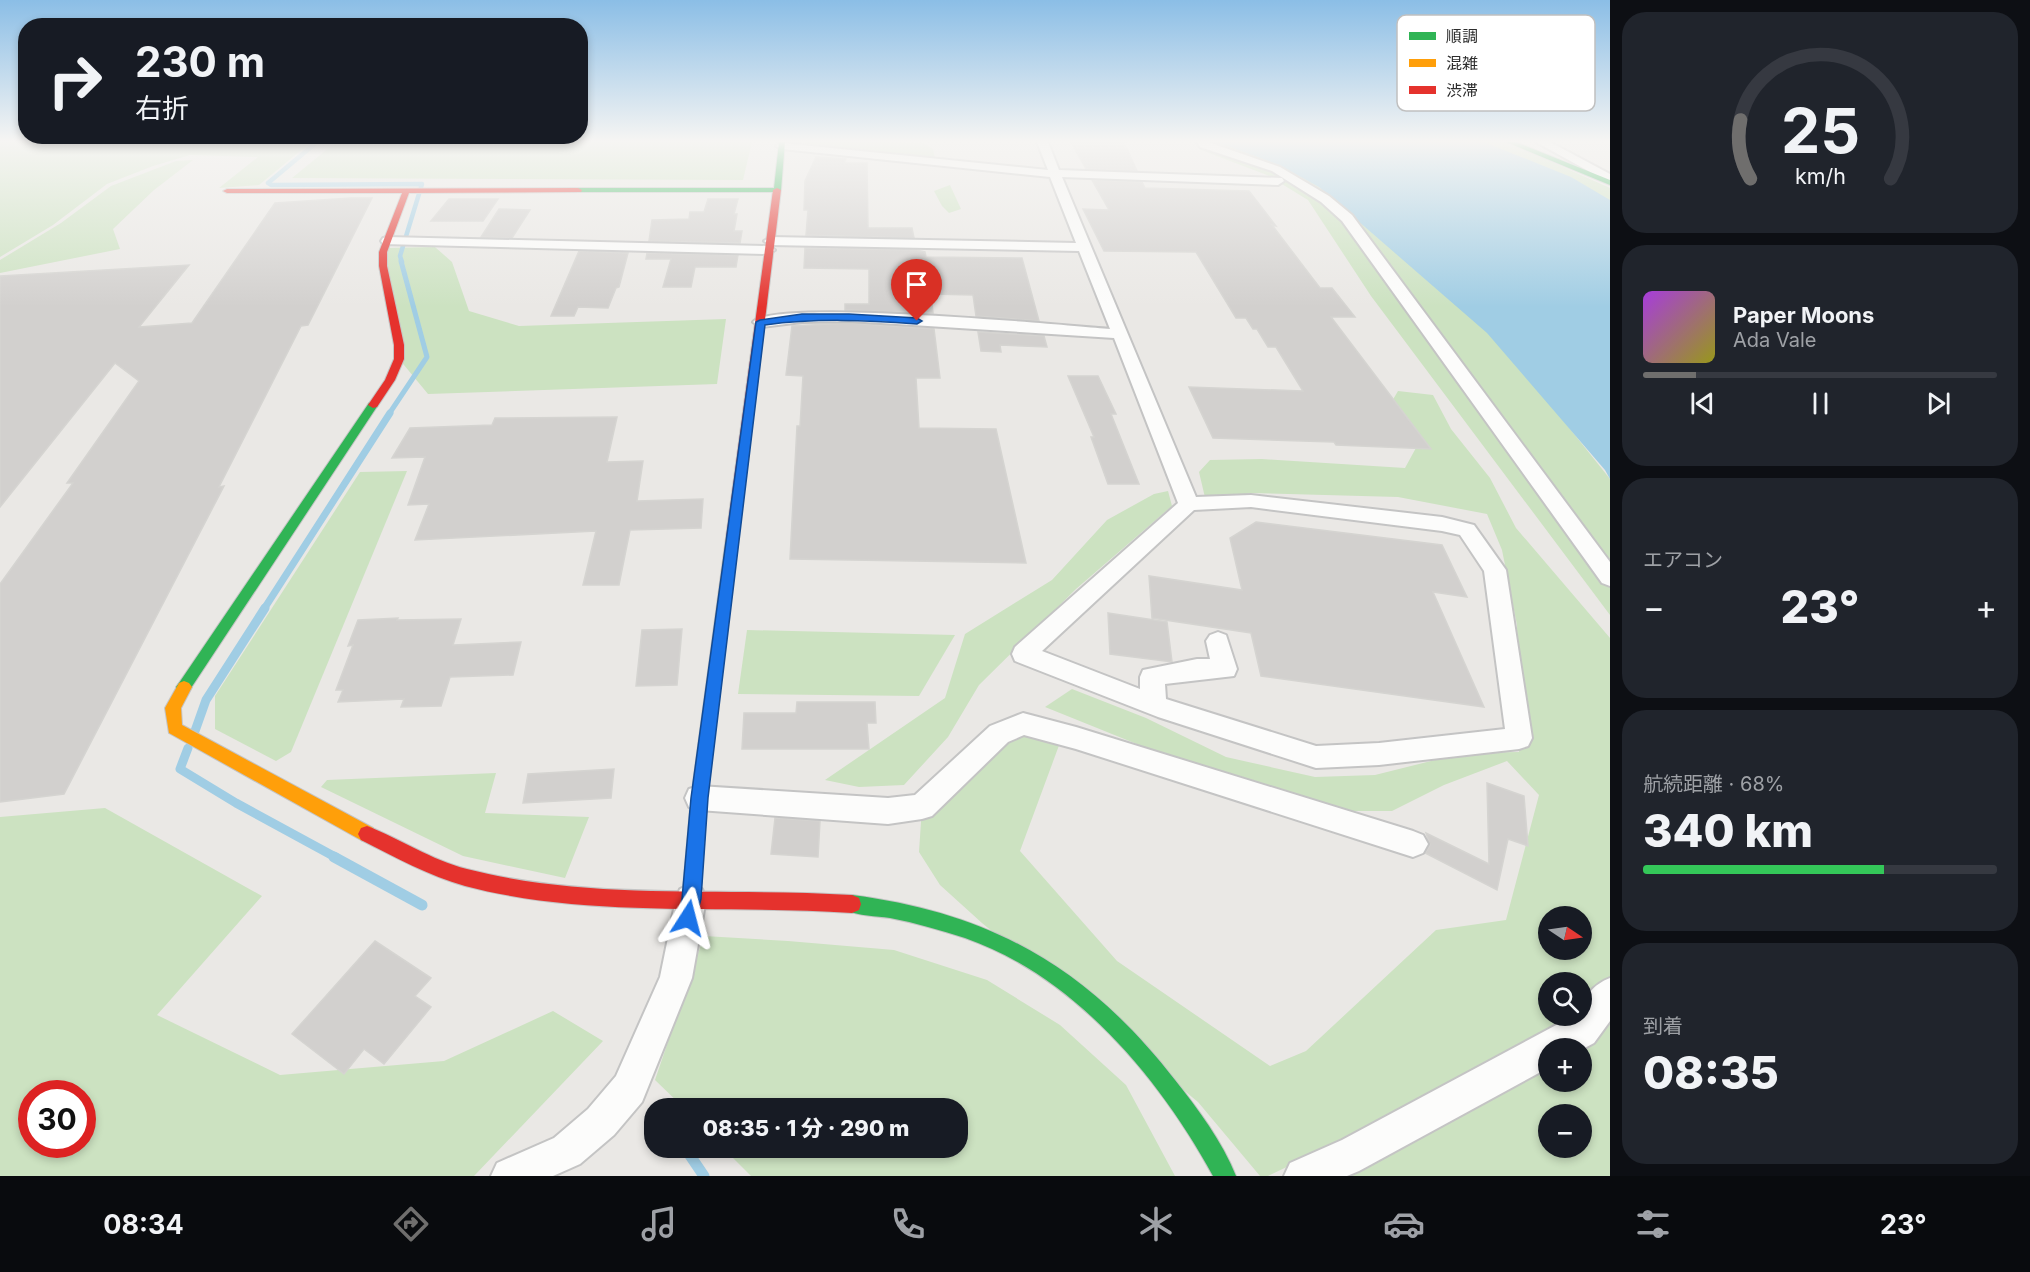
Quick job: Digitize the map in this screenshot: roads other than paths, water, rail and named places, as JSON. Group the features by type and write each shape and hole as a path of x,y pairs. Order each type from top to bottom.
{"street":[{"path":"404,197 383,252 383,266 399,345 399,358 390,380 189,678 173,708 175,728 204,746 409,856 461,876 526,889 600,898 832,902 898,911 958,926 1007,946 1053,975 1122,1036 1162,1080 1192,1121 1225,1176"},
{"path":"510,1176 567,1151 602,1122 629,1089 676,978 692,899 699,798 776,197"},
{"path":"1064,197 1189,504"},
{"path":"1322,197 1347,218 1610,578"},
{"path":"387,241 1085,247"},
{"path":"760,322 802,317 849,316 1120,334"},
{"path":"1251,501 1442,524 1467,530 1495,570 1519,738 1379,754 1316,757 1154,705 1024,654 1189,504 1251,501"},
{"path":"1154,705 1152,677 1197,669 1225,669 1218,641"},
{"path":"699,798 888,811 922,807 999,734 1023,724 1076,738 1413,844"},
{"path":"1569,1038 1582,1031 1610,994"},
{"path":"1303,1176 1338,1159 1346,1158 1538,1055"}],"water":[{"path":"1330,197 1605,197 1610,200 1610,479 1605,470 1487,333"}],"waterway":[{"path":"402,262 400,256 418,197"},
{"path":"389,414 427,357 401,261"},
{"path":"264,609 390,413"},
{"path":"195,731 206,700 265,608"},
{"path":"188,748 180,769 236,803 337,858"},
{"path":"334,857 422,905"},
{"path":"692,1158 704,1176"}]}
